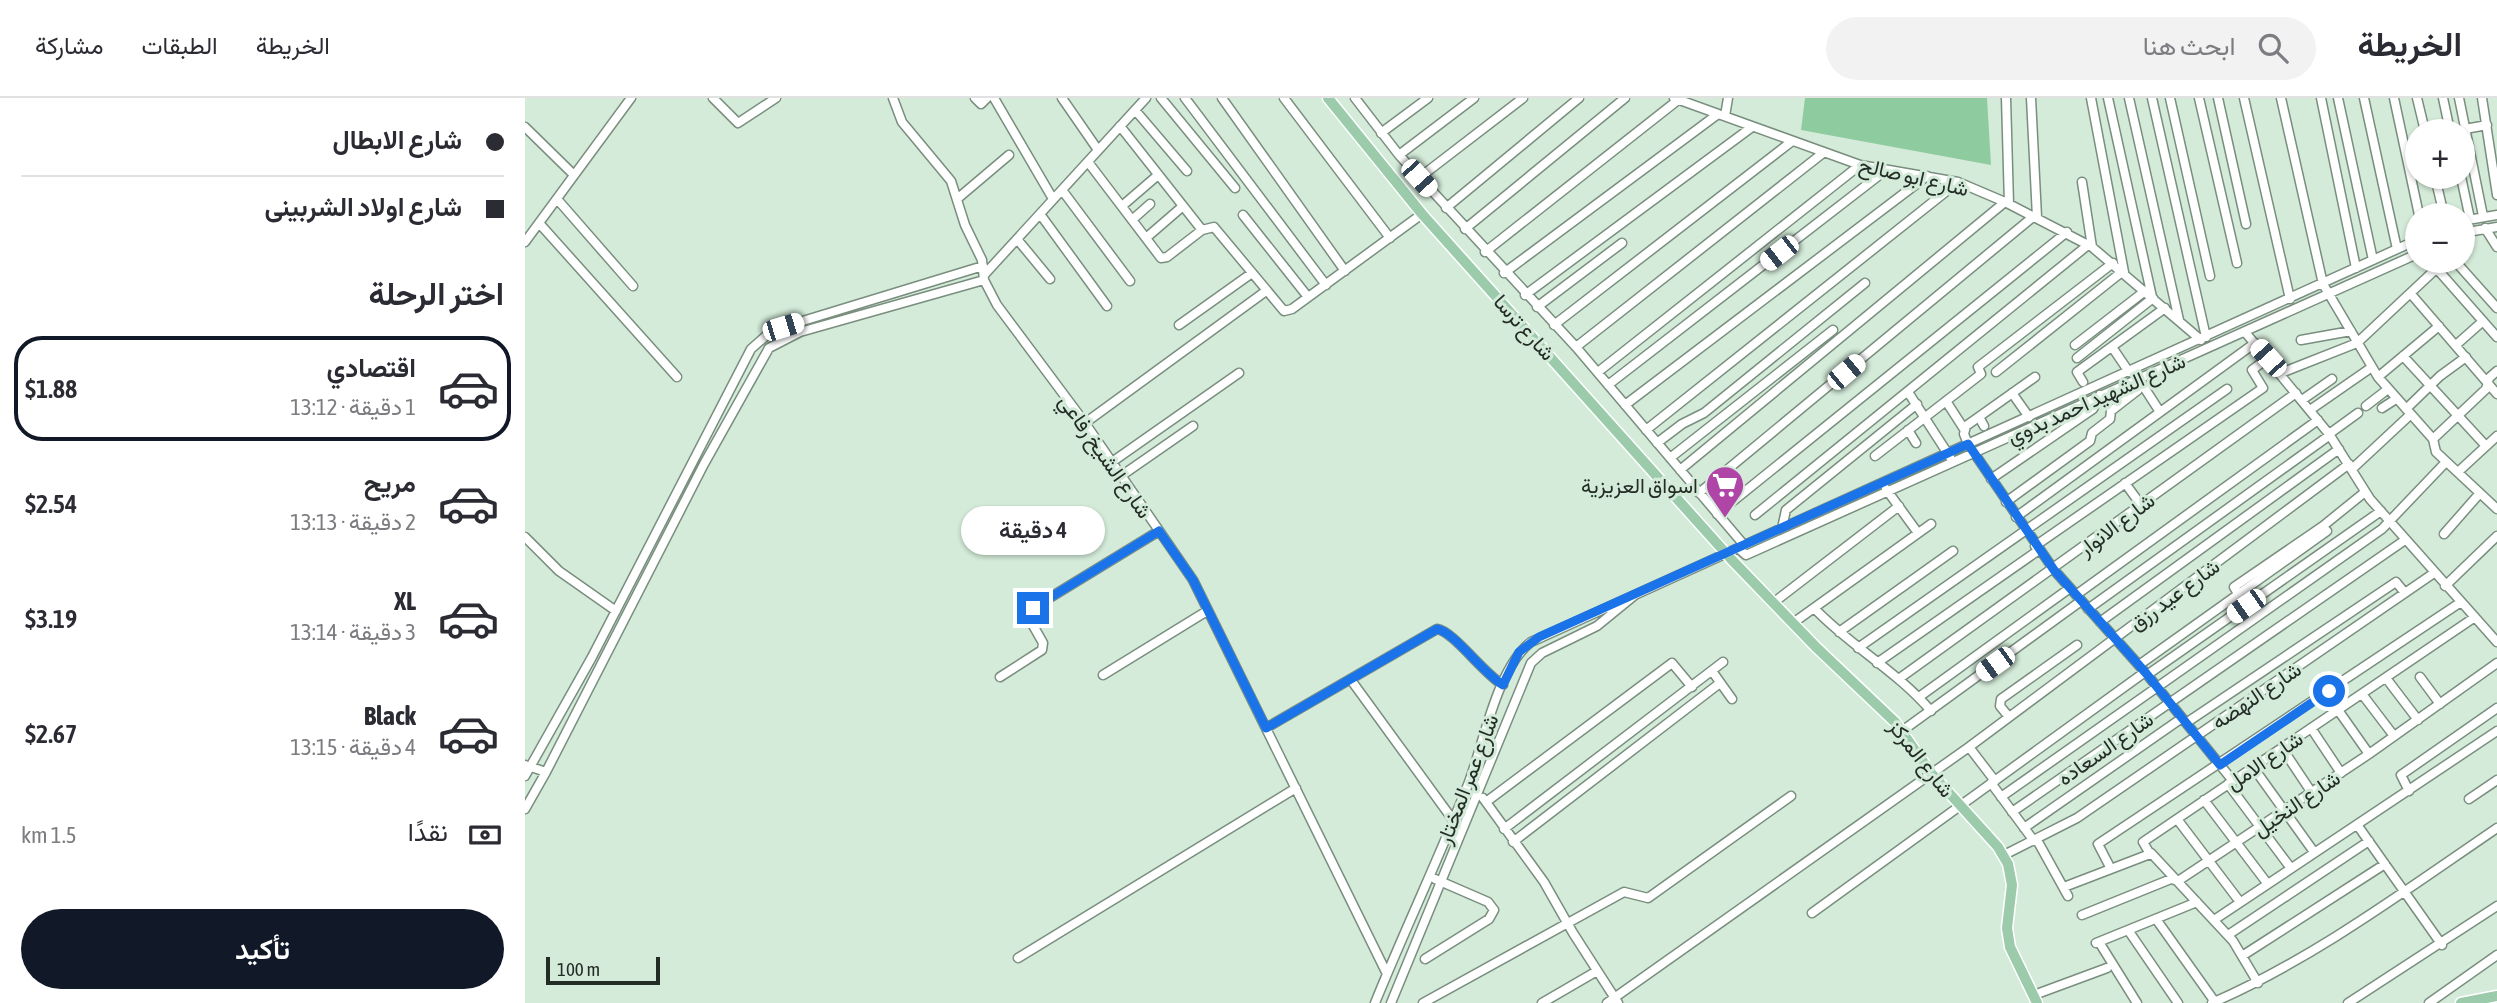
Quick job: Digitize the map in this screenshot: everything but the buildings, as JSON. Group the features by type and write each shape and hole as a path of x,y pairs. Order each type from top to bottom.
{"main road":[{"name":"شارع ترسا","path":"1328,98 1422,214 1726,553"},
{"name":"شارع المركز","path":"1726,553 1902,732 1931,774 2004,855 2013,885 2007,928 2010,947 2036,999"},
{"path":"2461,1003 2497,996"}],"street":[{"path":"525,242 631,98"},
{"path":"713,98 738,123 776,98"},
{"name":"شارع الشيخ رفاعي","path":"893,98 902,122 944,170 983,274 1006,317 1085,424 1193,580 1387,974"},
{"path":"975,98 981,104 987,98"},
{"path":"994,98 1053,200"},
{"path":"1062,98 1098,150"},
{"path":"525,809 754,370 769,348 783,338 983,274 1146,98"},
{"path":"1161,98 1235,188"},
{"path":"1185,98 1325,285"},
{"path":"1222,98 1345,271"},
{"path":"1284,98 1390,238"},
{"path":"1381,133 1428,98"},
{"path":"1399,155 1474,98"},
{"path":"1419,178 1523,98"},
{"path":"1446,208 1579,98"},
{"path":"1465,229 1625,98"},
{"path":"1504,273 1722,115 1728,98"},
{"path":"1680,470 2007,203 2006,98"},
{"path":"1699,493 2036,216 2031,98"},
{"path":"1996,372 2123,272 2091,98"},
{"path":"2108,98 2150,295"},
{"path":"2129,98 2179,320"},
{"path":"2152,98 2204,339"},
{"path":"2170,98 2210,276"},
{"path":"2199,98 2237,263"},
{"path":"2218,98 2246,224"},
{"path":"2244,98 2290,299"},
{"path":"2281,98 2323,284 2378,377 2433,439 2435,450 2497,509"},
{"path":"2321,98 2356,268"},
{"path":"2338,98 2374,260"},
{"path":"2364,98 2397,249"},
{"path":"2393,98 2416,203"},
{"path":"2417,98 2422,119"},
{"path":"2442,98 2447,119"},
{"path":"2459,98 2463,119"},
{"path":"2482,98 2497,195"},
{"path":"1358,99 1399,155 1504,273 1598,372 1717,514 1741,547"},
{"path":"1485,251 1676,99"},
{"name":"شارع ابو صالح","path":"1676,99 1860,165 1958,182 2036,216 2090,246 2204,339"},
{"path":"1135,110 1187,171"},
{"path":"2475,127 2487,125"},
{"path":"1120,126 1202,230"},
{"path":"525,127 575,175"},
{"path":"1525,295 1752,127"},
{"path":"1554,325 1791,142"},
{"path":"1576,348 1823,153"},
{"path":"957,199 1009,155"},
{"path":"1088,162 1164,258 1202,230 1214,227 1284,311 1345,271 1422,214"},
{"path":"1598,372 1860,165"},
{"path":"1608,385 1886,170"},
{"path":"1122,206 1158,175"},
{"path":"1625,405 1927,176"},
{"path":"2475,177 2483,216"},
{"path":"1646,430 1958,182"},
{"path":"1755,515 2090,246 2082,182"},
{"path":"1062,190 1130,281"},
{"path":"557,199 633,286"},
{"path":"1132,220 1150,204"},
{"path":"1146,238 1183,206"},
{"path":"1040,214 1107,306"},
{"path":"1244,215 1308,297"},
{"path":"2475,218 2497,215"},
{"path":"539,223 677,377"},
{"path":"2475,230 2497,227"},
{"path":"2485,228 2497,247"},
{"path":"1717,514 2067,232"},
{"path":"1017,239 1049,279"},
{"path":"1537,307 1622,243"},
{"name":"شارع الشهيد احمد بدوي","path":"1950,458 1968,444 2405,245"},
{"name":"شارع الشهيد احمد بدوي","path":"1741,547 1746,555 1885,487 2099,398 2405,259"},
{"path":"1875,456 1982,374 1979,367 2113,263"},
{"path":"1179,325 1252,273"},
{"path":"2281,373 2357,343 2432,273"},
{"path":"2441,273 2497,337"},
{"path":"2466,273 2497,308"},
{"path":"525,776 528,766 616,611 742,364 760,340 783,327 983,274"},
{"path":"1657,443 1682,424 1704,413 1865,283"},
{"path":"1085,424 1266,291"},
{"path":"2411,293 2497,394"},
{"path":"2074,345 2150,295"},
{"path":"2077,358 2150,295"},
{"path":"2083,382 2077,372 2165,308"},
{"path":"2456,345 2483,321"},
{"path":"2378,377 2439,326"},
{"path":"1670,458 1833,330"},
{"path":"2301,340 2351,331"},
{"path":"2245,332 2318,420 2381,512 2497,642"},
{"path":"2016,517 2255,343"},
{"path":"2112,346 2129,372"},
{"path":"2403,356 2486,446"},
{"name":"شارع عيد رزق","path":"1613,1001 1969,747 2351,467 2409,412 2431,385 2466,356"},
{"path":"1877,663 2125,483 2263,388 2252,371 2268,358"},
{"path":"742,364 754,370"},
{"path":"2310,410 2372,367"},
{"path":"2433,439 2486,389 2487,383 2497,370"},
{"path":"1112,463 1239,373"},
{"path":"1965,429 2035,377"},
{"name":"شارع الانوار","path":"1900,678 2141,505 2299,396 2332,379"},
{"path":"2139,380 2160,412"},
{"path":"2006,502 2090,441 2092,433 2138,390 2139,380"},
{"path":"1857,648 2227,389"},
{"path":"2366,406 2388,389"},
{"path":"1908,392 1926,416 1950,458"},
{"path":"2012,393 2029,417"},
{"path":"1990,479 2093,409 2099,398 2110,415"},
{"path":"2382,408 2396,399"},
{"path":"1946,401 1965,429 1968,444 2037,548 2144,671 2220,765 2290,867"},
{"path":"1782,528 1786,510 1917,404"},
{"path":"2088,609 2358,413"},
{"path":"1979,417 1985,426"},
{"path":"2052,417 2060,432"},
{"path":"1902,732 2076,595 2318,420"},
{"path":"1121,476 1193,426"},
{"path":"1908,430 1916,443"},
{"path":"2458,472 2497,436"},
{"path":"2100,622 2339,449"},
{"path":"2001,797 2390,522 2447,462"},
{"path":"2125,483 2141,505"},
{"path":"1885,487 1918,533"},
{"name":"شارع الشهيد احمد بدوي","path":"1726,553 1885,487"},
{"path":"2246,606 2234,587 2325,528 2365,492"},
{"path":"2444,534 2480,493"},
{"path":"2490,503 2497,495"},
{"path":"1773,603 1899,506"},
{"path":"2144,671 2246,606 2381,512"},
{"path":"1793,623 1931,524"},
{"path":"2325,528 2338,541"},
{"path":"1000,677 1042,650 1043,643 1029,617 1033,608 1159,531"},
{"path":"2445,586 2497,536"},
{"path":"525,537 559,571 616,611"},
{"path":"653,537 665,541"},
{"name":"شارع السعاده","path":"2013,812 2405,540"},
{"path":"1839,632 1953,551"},
{"name":"شارع عمر المختار","path":"1375,1003 1448,847 1453,820 1476,785 1503,685 1514,659 1531,642 1726,553"},
{"name":"شارع النهضه","path":"2004,855 2077,818 2434,573"},
{"path":"2024,828 2396,582 2405,593"},
{"path":"1391,1003 1434,878 1518,688 1534,659 1597,626 1637,593"},
{"path":"1812,913 2144,671 2238,594"},
{"path":"1919,697 2076,595"},
{"path":"2111,869 2098,844 2461,602"},
{"path":"1814,608 1857,648 1900,678 1931,710"},
{"path":"1103,675 1207,611"},
{"name":"شارع الامل","path":"2151,853 2143,842 2475,617"},
{"path":"1266,728 1431,630 1448,632 1487,676 1503,685"},
{"path":"2009,717 1999,705 2001,699 2077,645"},
{"path":"1486,802 1672,663 1692,687"},
{"path":"1504,829 1723,663"},
{"name":"شارع النخيل","path":"2082,915 2171,879 2178,881 2394,737 2497,663"},
{"path":"1712,671 1732,699"},
{"path":"2420,677 2440,704"},
{"path":"2386,678 2418,720"},
{"path":"1350,680 1453,820"},
{"path":"1513,842 1720,683"},
{"path":"2362,694 2394,737"},
{"path":"2409,791 2401,775 2497,708"},
{"path":"2338,710 2369,754"},
{"path":"2311,728 2341,773"},
{"path":"2214,920 2497,731"},
{"path":"1969,747 2001,797 2036,840 2069,896"},
{"path":"2282,748 2312,793"},
{"path":"528,766 546,772"},
{"path":"2253,766 2314,852"},
{"path":"2469,799 2497,780"},
{"path":"1476,785 1513,842 1544,882 1613,1001"},
{"path":"1018,958 1296,788"},
{"path":"1423,1003 1628,890 1639,898 1648,898 1791,796"},
{"path":"2204,800 2267,883"},
{"path":"2177,819 2240,902"},
{"path":"2358,826 2442,945"},
{"path":"2156,919 2213,1002 2258,983 2404,891 2497,828"},
{"path":"2228,934 2369,841"},
{"path":"2064,887 2151,853 2228,934 2258,983"},
{"path":"2242,956 2385,864"},
{"path":"1425,959 1489,919 1494,910 1489,902 1434,878"},
{"path":"2137,1003 2097,943 2197,902"},
{"path":"2348,1003 2442,945 2497,906"},
{"path":"2129,930 2178,1003"},
{"path":"2429,1003 2497,955"},
{"path":"2036,999 2107,968"},
{"path":"1542,1003 1597,971"},
{"path":"2486,998 2497,990"}],"green space":[{"path":"1805,98 1987,98 1991,165 1801,130"}],"place":[{"name":"اسواق العزيزية","path":"1725,519"}],"route":[{"path":"1033,608 1159,531 1193,580 1266,728 1335,690 1431,630 1443,629 1448,632 1487,676 1503,685 1519,652 1539,637 1968,444 2054,570 2145,672 2220,765 2329,691"}]}
